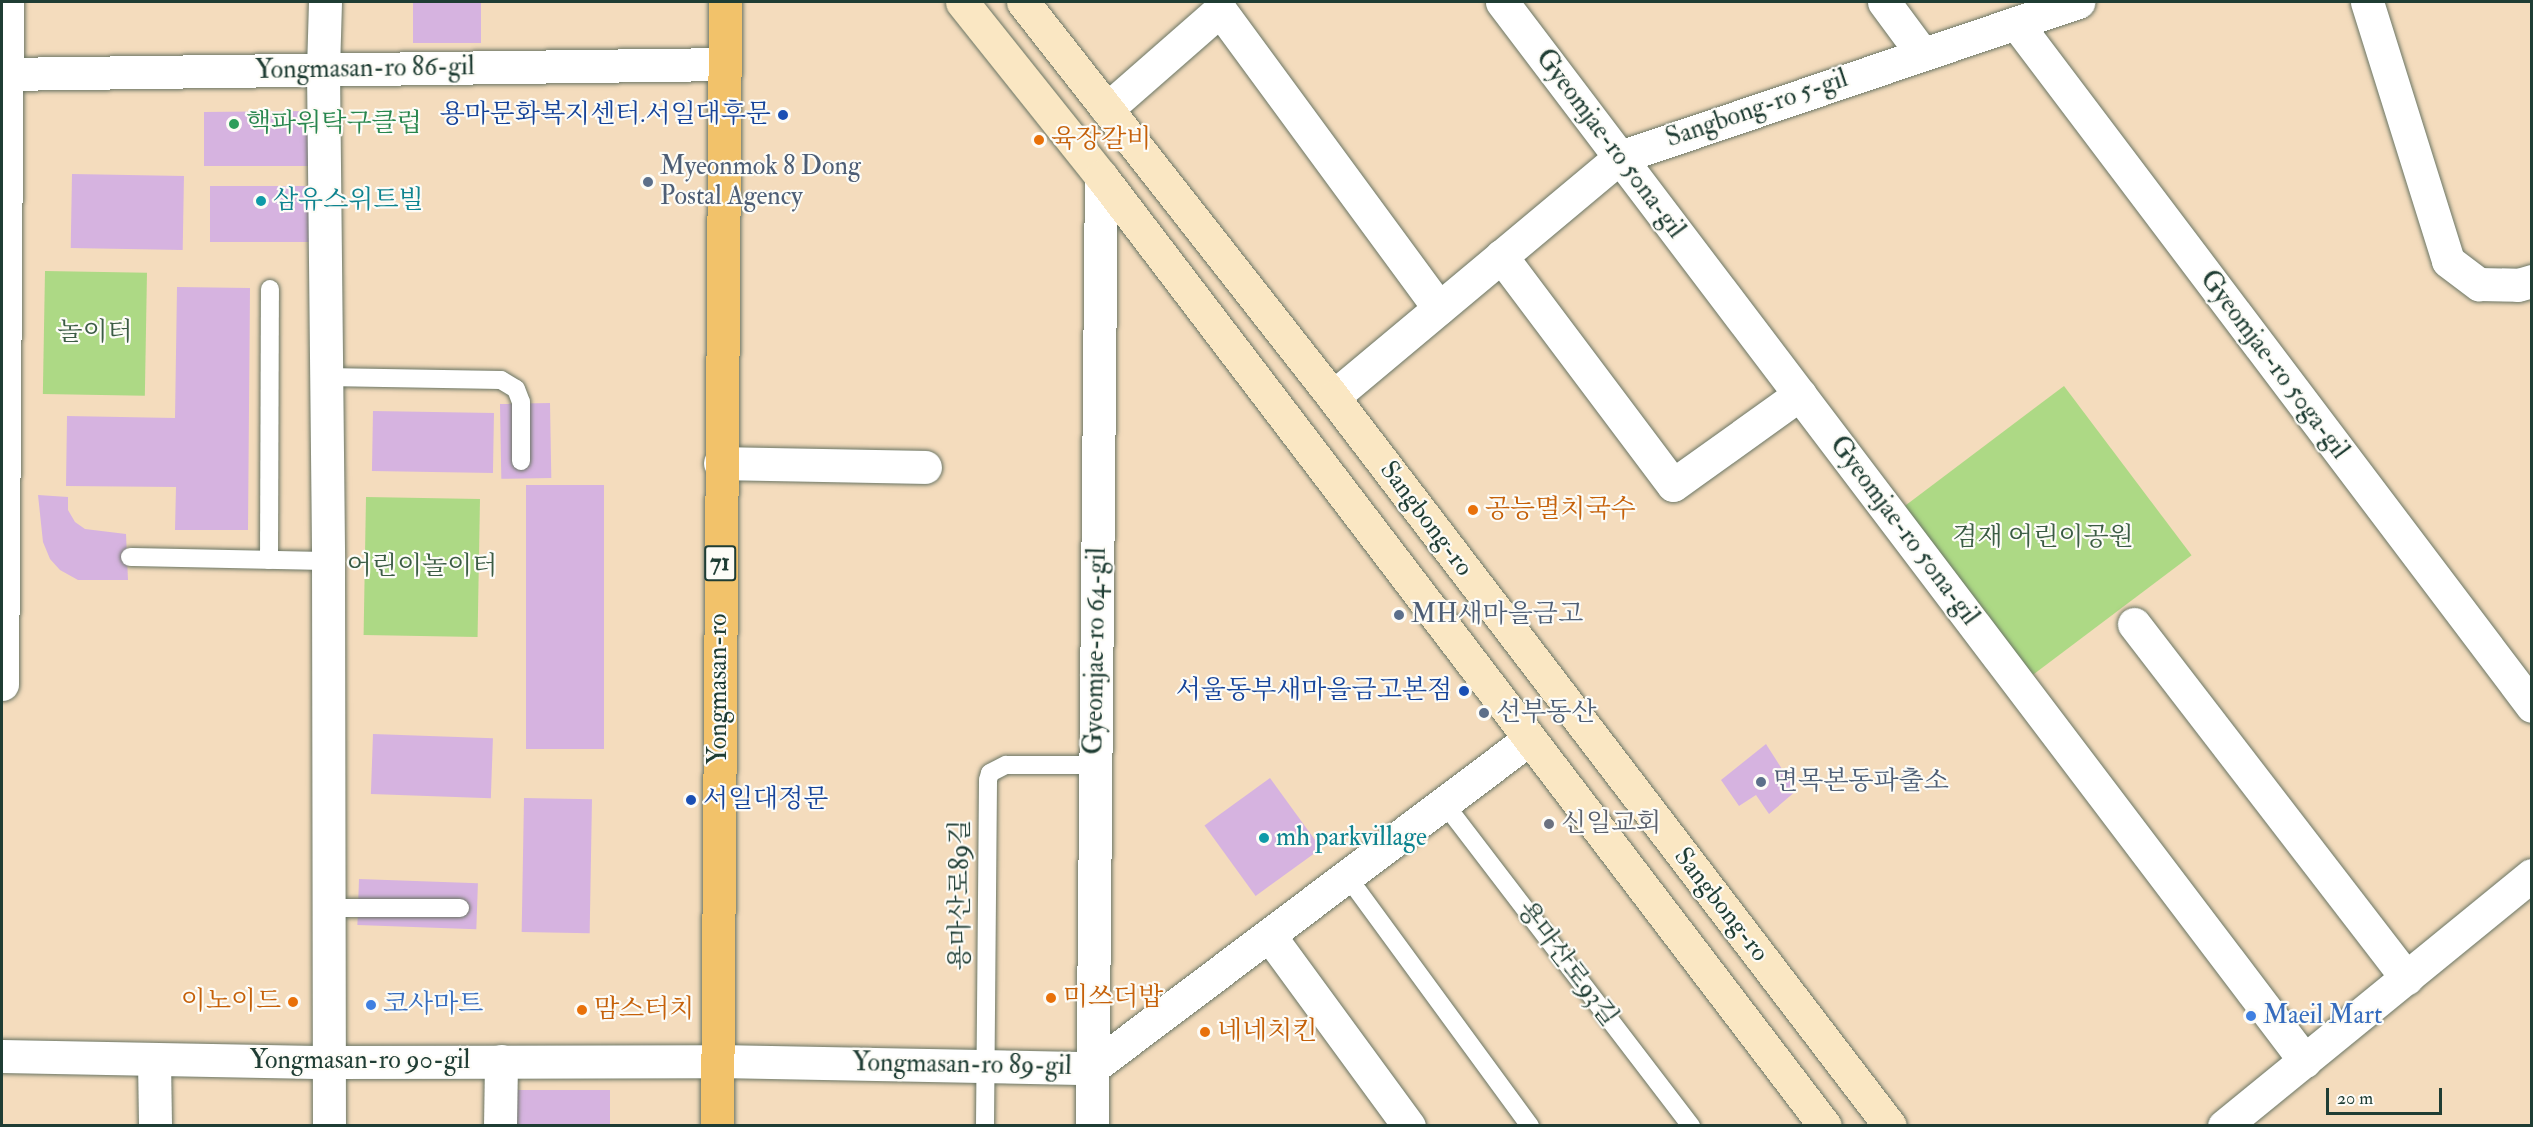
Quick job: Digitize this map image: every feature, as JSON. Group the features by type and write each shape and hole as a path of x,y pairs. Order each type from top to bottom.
{"main road":[{"name":"Yongmasan-ro","path":"717,1125 725,2"},
{"name":"Sangbong-ro","path":"962,2 1101,176 1825,1125"},
{"name":"Sangbong-ro","path":"1023,2 1333,397 1890,1125"}],"street":[{"path":"2,684 4,74 7,2"},
{"path":"325,2 323,70 328,561 329,1125"},
{"name":"Gyeomjae-ro 50na-gil","path":"1502,2 2305,1061"},
{"path":"1884,2 1921,52"},
{"name":"Sangbong-ro 5-gil","path":"1333,397 1620,157 1921,52 2078,2"},
{"path":"2367,2 2448,261 2480,284 2518,285 2532,281"},
{"path":"1107,109 1220,10 1439,308"},
{"name":"Gyeomjae-ro 50ga-gil","path":"2016,23 2532,706"},
{"name":"Yongmasan-ro 86-gil","path":"4,74 724,64"},
{"name":"Gyeomjae-ro 64-gil","path":"1092,1125 1101,176"},
{"path":"1501,256 1673,485 1800,394"},
{"path":"720,463 925,467"},
{"path":"2134,624 2407,978"},
{"name":"Yongmasan-ro 89-gil","path":"718,1061 1092,1068 1529,738"},
{"path":"2224,1125 2532,875"},
{"path":"1269,935 1409,1125"},
{"name":"Yongmasan-ro 90-gil","path":"2,1056 329,1062 718,1061"},
{"path":"154,1060 155,1125"},
{"path":"500,1125 501,1061"}],"lane":[{"path":"269,560 270,289"},
{"path":"326,377 501,380 516,390 521,402 521,461"},
{"path":"130,557 328,561"},
{"name":"용마산로89길","path":"985,1125 988,780 990,773 1006,765 1095,765"},
{"name":"용마산로93길","path":"1444,803 1691,1125"},
{"path":"1347,876 1530,1125"},
{"path":"329,908 460,908"}],"green space":[{"name":"놀이터","path":"45,271 147,273 145,396 43,394"},
{"name":"겸재 어린이공원","path":"2064,386 2192,555 2019,685 1891,516"},
{"name":"어린이놀이터","path":"366,497 480,499 478,637 364,635"}],"building":[{"path":"413,2 481,2 481,43 413,43"},
{"path":"305,111 318,128 318,166 204,166 204,112"},
{"path":"72,174 184,176 183,250 71,248"},
{"name":"삼유스위트빌","path":"210,186 314,186 314,242 210,242"},
{"path":"177,287 250,288 248,530 175,530 176,487 66,486 67,416 175,418"},
{"path":"550,403 551,478 501,479 500,404"},
{"path":"373,411 494,413 493,473 372,471"},
{"path":"526,485 604,485 604,749 526,749"},
{"path":"38,495 68,497 68,510 75,522 85,529 126,534 128,580 78,580 60,570 50,559 43,542"},
{"path":"373,734 493,738 491,798 371,794"},
{"path":"1766,744 1796,791 1769,814 1756,795 1739,806 1721,780"},
{"name":"mh parkvillage","path":"1270,778 1321,848 1256,896 1204,826"},
{"path":"524,798 592,799 590,933 522,932"},
{"path":"359,879 478,883 476,929 357,925"},
{"path":"511,1090 610,1090 610,1126 511,1126"}],"place":[{"name":"용마문화복지센터.서일대후문","path":"783,115"},
{"name":"핵파워탁구클럽","path":"234,124"},
{"name":"육장갈비","path":"1039,140"},
{"name":"Myeonmok 8 Dong Postal Agency","path":"648,182"},
{"name":"삼유스위트빌","path":"261,201"},
{"name":"공능멸치국수","path":"1473,510"},
{"name":"MH새마을금고","path":"1399,615"},
{"name":"서울동부새마을금고본점","path":"1464,691"},
{"name":"선부동산","path":"1484,713"},
{"name":"면목본동파출소","path":"1761,782"},
{"name":"서일대정문","path":"691,800"},
{"name":"신일교회","path":"1549,824"},
{"name":"mh parkvillage","path":"1264,838"},
{"name":"미쓰더밥","path":"1051,998"},
{"name":"이노이드","path":"293,1002"},
{"name":"코사마트","path":"371,1005"},
{"name":"맘스터치","path":"582,1010"},
{"name":"Maeil Mart","path":"2251,1016"},
{"name":"네네치킨","path":"1205,1032"}]}
